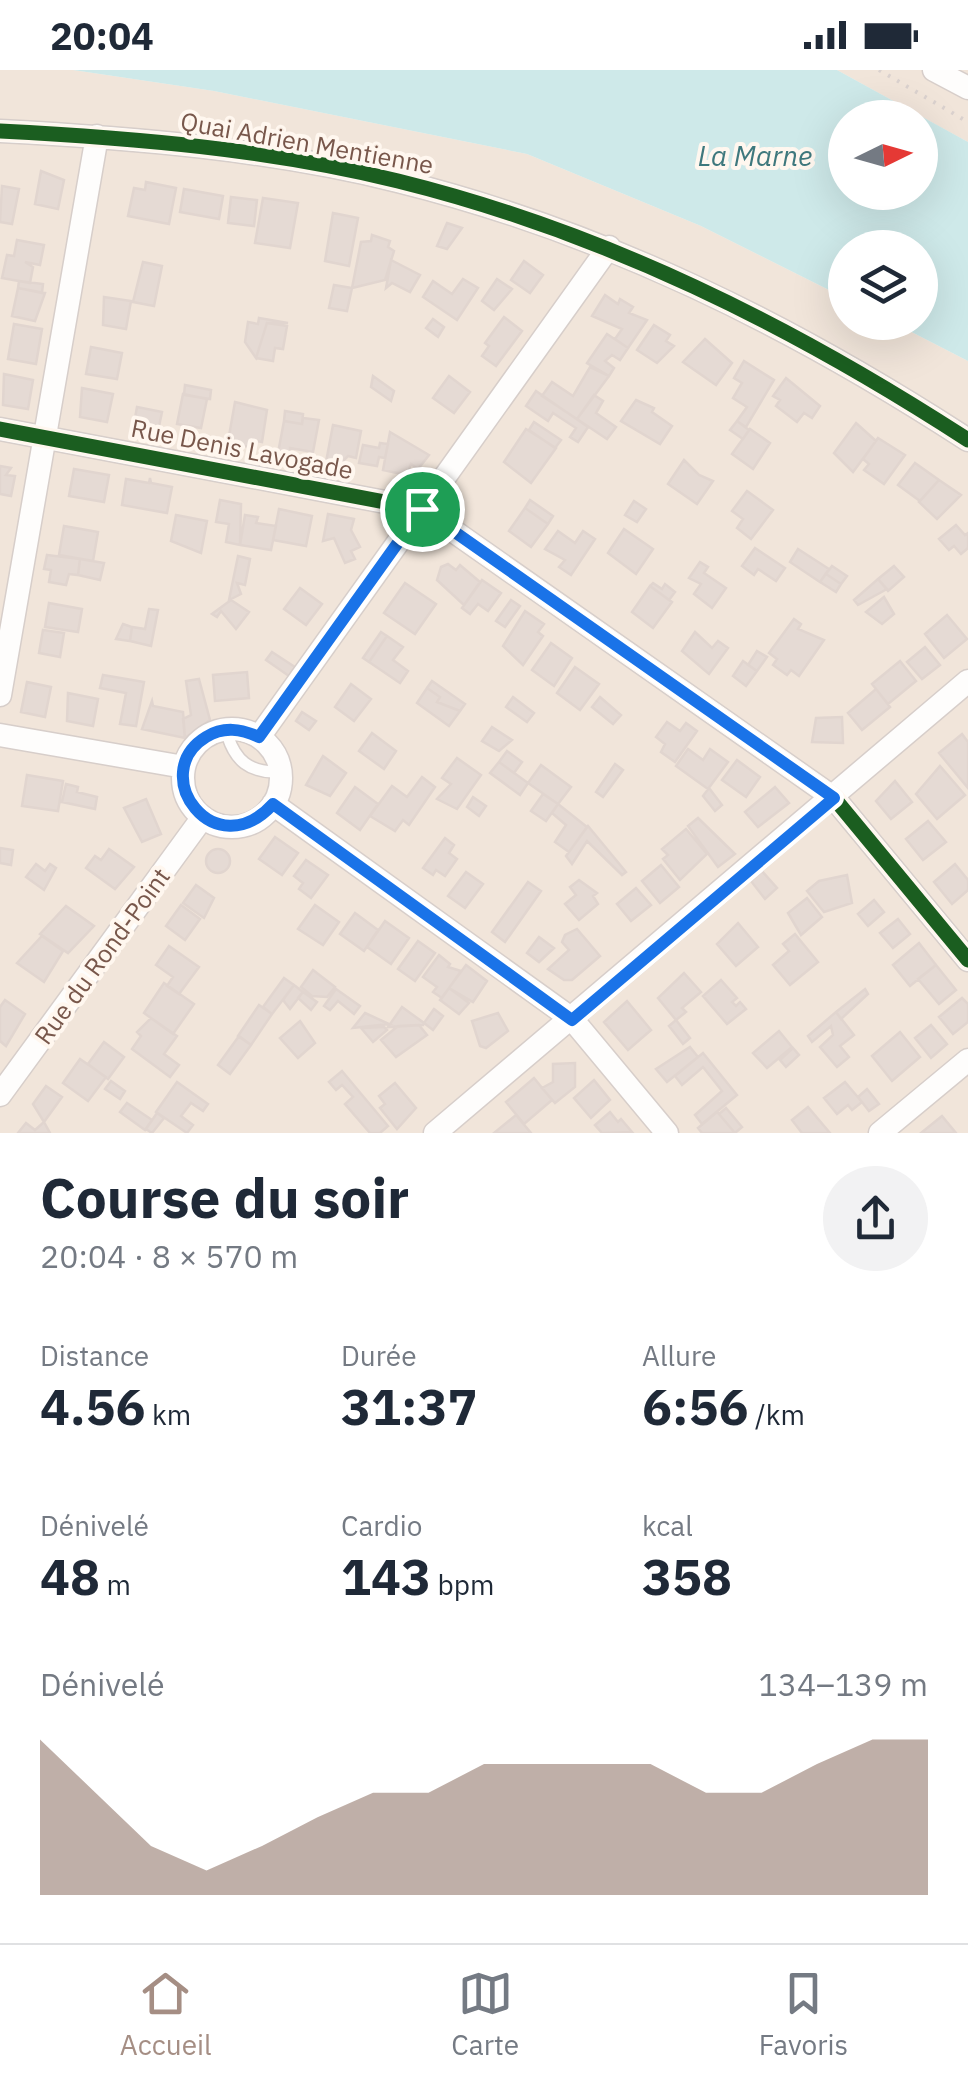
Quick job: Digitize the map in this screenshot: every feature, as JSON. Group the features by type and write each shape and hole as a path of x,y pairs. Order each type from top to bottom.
{"street":[{"path":"934,70 968,88"},
{"name":"Quai Adrien Mentienne","path":"0,131 97,136 236,151 394,180 610,248 710,291 808,342 968,440"},
{"path":"0,694 97,136"},
{"path":"259,737 610,248"},
{"name":"Rue Denis Lavogade","path":"0,430 422,509 834,798 968,960"},
{"path":"434,1133 968,681"},
{"path":"244,730 259,737 278,760 281,775 273,804 262,816 233,827 203,818 186,795 184,767 200,740 214,732 244,730"},
{"path":"0,735 184,767"},
{"path":"273,804 572,1020 667,1133"},
{"name":"Rue du Rond-Point","path":"0,1095 203,818"},
{"path":"880,1133 968,1060"}],"lane":[{"path":"228,737 234,753 248,767 274,772"}],"path":[{"path":"878,70 968,122"}],"shaded area":[{"path":"0,70 73,70 214,91 527,154 701,226 828,290 828,340 927,340 968,361 968,1133 0,1133"},
{"path":"837,70 968,70 968,142 938,126 938,100 891,100"}],"water":[{"name":"La Marne","path":"73,70 837,70 892,100 828,100 828,210 938,210 938,126 968,142 968,361 927,340 938,340 938,230 828,230 828,290 701,226 527,154 214,91"}],"building":[{"path":"41,171 64,180 58,209 35,204"},
{"path":"146,182 176,188 169,224 128,216 134,188 145,190"},
{"path":"2,186 19,189 12,224 0,222"},
{"path":"184,189 223,196 219,219 180,212"},
{"path":"231,197 257,200 254,226 228,223"},
{"path":"263,198 298,203 290,248 255,243"},
{"path":"333,213 358,218 349,266 325,261"},
{"path":"447,223 462,228 447,249 437,246"},
{"path":"372,235 390,241 388,247 394,251 385,280 352,288 361,242 371,241"},
{"path":"17,240 44,245 40,265 25,262 33,267 30,283 2,278 7,255 14,256"},
{"path":"391,260 420,275 410,292 392,283 386,288"},
{"path":"524,261 543,275 530,293 511,280"},
{"path":"143,262 162,266 154,306 133,302"},
{"path":"463,279 478,288 457,320 423,297 433,281 452,294"},
{"path":"497,279 512,289 494,310 482,301"},
{"path":"19,281 43,284 42,293 18,288"},
{"path":"334,285 352,288 347,311 329,308"},
{"path":"18,288 45,293 35,321 12,316"},
{"path":"605,295 618,304 620,299 633,307 629,313 647,320 628,348 615,339 622,329 592,316"},
{"path":"104,297 131,301 126,329 103,325"},
{"path":"504,317 522,331 496,366 482,356 489,346 485,343"},
{"path":"259,318 288,323 267,323 256,358 245,342 248,322 258,324"},
{"path":"433,319 444,327 438,337 426,328"},
{"path":"267,323 287,326 283,349 275,348 273,361 256,358"},
{"path":"14,324 42,329 36,364 8,359"},
{"path":"654,325 670,335 666,341 674,346 657,363 637,350"},
{"path":"607,334 628,348 620,360 612,355 605,361 614,368 609,376 587,363"},
{"path":"705,339 732,363 716,385 683,362"},
{"path":"91,347 122,353 117,379 86,374"},
{"path":"744,361 774,380 746,427 737,421 747,407 733,398 742,383 734,378"},
{"path":"590,367 609,376 577,419 542,396 552,382 573,396"},
{"path":"4,374 33,380 28,409 3,405"},
{"path":"373,376 394,391 391,401 371,387"},
{"path":"449,376 470,392 454,413 433,398"},
{"path":"786,378 820,406 812,418 804,413 797,422 776,406 780,400 773,396"},
{"path":"185,385 211,390 210,399 184,395"},
{"path":"82,388 113,394 107,422 80,417"},
{"path":"536,391 588,427 578,442 570,437 576,428 553,413 548,421 526,406"},
{"path":"183,394 207,399 201,428 177,424"},
{"path":"594,395 603,401 596,413 616,427 607,439 577,419"},
{"path":"636,400 654,408 652,412 672,426 660,444 621,421"},
{"path":"235,402 267,410 262,442 251,440 250,447 232,444 229,436"},
{"path":"137,407 162,412 157,436 133,429"},
{"path":"285,411 303,414 302,424 284,421"},
{"path":"303,418 319,420 313,452 290,448 290,454 278,453 284,421 302,424"},
{"path":"737,421 749,430 743,439 730,430"},
{"path":"534,422 561,440 555,448 529,430"},
{"path":"856,423 876,441 853,472 834,453"},
{"path":"333,425 361,431 356,458 348,456 340,464 326,462"},
{"path":"526,429 556,448 531,483 504,462"},
{"path":"750,429 770,443 753,469 732,454"},
{"path":"390,432 429,455 418,469 411,464 407,475 383,470"},
{"path":"878,438 905,455 884,484 864,470 869,464 863,459"},
{"path":"380,443 388,444 385,458 379,457 377,466 359,463 363,445 379,448"},
{"path":"684,460 699,475 713,481 697,504 668,484"},
{"path":"915,463 939,480 920,501 898,485"},
{"path":"0,466 11,468 6,475 15,476 11,496 0,494"},
{"path":"74,469 109,475 104,502 69,496"},
{"path":"150,478 151,483 172,487 167,513 122,505 126,479 149,483"},
{"path":"939,480 961,495 937,519 919,502"},
{"path":"747,491 773,510 751,539 737,528 743,519 732,511"},
{"path":"220,500 241,504 240,545 226,542 229,524 216,522"},
{"path":"530,500 553,516 548,524 525,508"},
{"path":"634,501 646,509 637,522 625,515"},
{"path":"525,508 548,524 531,547 509,531"},
{"path":"279,509 312,516 306,546 273,540"},
{"path":"328,514 354,519 351,530 360,547 351,551 355,559 345,563 334,538 323,541"},
{"path":"176,515 207,521 201,553 171,541"},
{"path":"245,515 258,517 256,523 276,526 271,550 240,545"},
{"path":"956,525 965,535 968,533 968,548 961,554 954,546 949,550 939,539"},
{"path":"64,526 98,532 93,561 59,555"},
{"path":"624,529 653,549 636,574 608,553"},
{"path":"558,531 575,543 583,531 595,539 571,575 559,567 565,560 545,549"},
{"path":"755,548 785,568 776,581 758,569 754,575 742,566"},
{"path":"798,549 829,569 820,582 790,562"},
{"path":"47,555 80,559 78,575 69,574 66,585 49,582 51,570 44,569"},
{"path":"238,556 250,559 245,585 237,583 241,594 229,600"},
{"path":"80,559 104,563 100,580 78,575"},
{"path":"700,562 708,567 704,573 726,588 712,608 694,594 701,584 689,578"},
{"path":"448,564 456,570 460,565 480,582 464,605 437,580 441,567"},
{"path":"832,566 847,576 841,584 826,574"},
{"path":"894,566 904,577 888,591 878,579"},
{"path":"826,574 841,584 836,592 820,582"},
{"path":"878,579 887,589 858,605 854,600"},
{"path":"482,580 501,593 488,611 478,604 470,614 462,608"},
{"path":"405,583 436,604 415,634 384,613"},
{"path":"653,583 662,589 665,584 675,592 669,600 650,586"},
{"path":"650,586 672,602 653,628 632,612"},
{"path":"300,588 322,604 306,625 284,609"},
{"path":"884,597 894,614 882,624 866,612"},
{"path":"231,600 249,612 236,629 221,611 217,617 212,614"},
{"path":"511,600 520,606 505,627 496,621"},
{"path":"49,603 82,609 78,632 45,627"},
{"path":"149,609 158,610 151,646 130,641 132,627 145,629"},
{"path":"525,611 544,624 538,632 543,636 523,665 503,646"},
{"path":"947,615 967,639 944,658 925,634"},
{"path":"794,619 801,624 798,629 824,640 799,676 791,670 787,675 773,665 777,659 769,653"},
{"path":"123,624 132,627 130,641 116,639"},
{"path":"43,630 64,633 60,657 39,653"},
{"path":"381,632 387,636 369,662 363,658"},
{"path":"695,632 712,648 718,641 728,648 709,674 682,651"},
{"path":"387,636 403,647 393,660 408,671 400,683 369,662"},
{"path":"551,643 572,658 554,686 532,670"},
{"path":"925,647 940,665 922,679 907,662"},
{"path":"757,651 767,657 757,671 748,665"},
{"path":"272,652 295,667 289,676 266,660"},
{"path":"743,661 757,671 746,686 733,676"},
{"path":"900,661 916,681 888,704 872,684"},
{"path":"575,667 599,684 580,710 557,693"},
{"path":"247,672 249,698 215,701 213,675"},
{"path":"103,675 144,682 136,726 120,724 126,693 100,688"},
{"path":"199,679 210,720 185,738 183,719 191,715 186,681"},
{"path":"432,681 465,704 460,711 437,702 440,697 427,688"},
{"path":"27,682 51,687 45,717 21,712"},
{"path":"351,684 371,699 354,721 335,707"},
{"path":"427,688 440,697 437,702 460,711 449,726 417,703"},
{"path":"876,689 890,707 862,730 848,713"},
{"path":"68,693 98,699 93,726 67,721"},
{"path":"513,697 534,713 527,722 506,707"},
{"path":"600,697 621,715 613,724 592,707"},
{"path":"152,701 153,706 183,712 185,738 142,729"},
{"path":"302,712 316,721 309,730 296,721"},
{"path":"842,717 843,743 812,742 816,718"},
{"path":"667,722 680,731 686,723 697,731 675,762 661,752 665,744 656,737"},
{"path":"492,727 512,740 499,751 482,741"},
{"path":"372,733 396,751 384,769 359,751"},
{"path":"962,734 968,742 968,788 939,753"},
{"path":"688,749 703,760 710,749 728,762 708,789 676,766"},
{"path":"507,751 522,762 514,773 499,762"},
{"path":"323,756 346,773 330,796 306,785"},
{"path":"457,758 481,775 457,809 437,799 451,784 442,778"},
{"path":"737,760 760,777 746,797 722,780"},
{"path":"499,762 528,783 520,795 490,773"},
{"path":"615,764 623,770 603,797 596,792"},
{"path":"541,765 571,787 558,804 528,783"},
{"path":"940,766 965,795 937,819 916,794"},
{"path":"27,775 63,781 58,811 22,806"},
{"path":"422,777 435,787 409,825 403,820 395,831 370,816 392,786 407,797"},
{"path":"895,781 912,802 891,819 876,801"},
{"path":"66,784 78,787 77,792 97,797 95,809 62,802"},
{"path":"355,787 378,804 360,830 337,813"},
{"path":"775,787 789,803 758,827 745,812"},
{"path":"709,788 722,805 715,811 703,796"},
{"path":"543,794 558,804 546,821 531,811"},
{"path":"473,797 486,806 479,816 467,807"},
{"path":"146,799 161,834 142,842 124,808"},
{"path":"558,804 587,827 569,852 555,842 566,825 552,813"},
{"path":"698,818 735,854 718,867 688,826"},
{"path":"928,821 946,842 923,860 906,839"},
{"path":"588,826 626,872 622,875 587,841 572,864 566,856"},
{"path":"686,829 707,854 680,880 663,859 668,855 662,849"},
{"path":"275,837 298,853 282,875 259,859"},
{"path":"445,838 454,845 449,853 457,859 445,876 436,870 433,875 423,868"},
{"path":"0,848 13,850 11,865 0,863"},
{"path":"109,849 134,867 115,889 86,868 95,856 101,860"},
{"path":"218,849 227,852 227,870 218,873 209,870 206,861 209,852"},
{"path":"306,860 328,875 311,898 299,889 303,883 294,876"},
{"path":"36,864 45,871 50,864 56,868 44,890 26,877"},
{"path":"955,864 968,880 968,890 952,904 934,882"},
{"path":"661,865 679,887 660,903 642,881"},
{"path":"762,871 777,888 765,899 751,881"},
{"path":"466,872 483,884 465,908 448,896"},
{"path":"847,875 852,903 824,912 807,891 819,881"},
{"path":"579,880 597,893 593,896 598,904 579,920 565,904 576,895 570,887"},
{"path":"528,882 541,891 505,942 492,932"},
{"path":"196,885 214,898 204,918 183,903"},
{"path":"636,888 651,905 631,921 617,904"},
{"path":"807,898 822,917 801,935 788,913"},
{"path":"874,900 884,912 868,926 858,914"},
{"path":"181,905 200,919 185,940 166,926"},
{"path":"315,905 339,922 323,945 298,929"},
{"path":"66,906 94,926 68,953 40,934"},
{"path":"355,913 378,930 364,951 340,934"},
{"path":"898,919 910,934 893,948 880,933"},
{"path":"385,921 409,938 391,964 367,947"},
{"path":"738,923 758,947 736,966 717,944"},
{"path":"577,929 600,956 572,980 564,980 548,969 569,950 562,942 565,935"},
{"path":"795,934 818,962 790,985 773,965 789,951 783,944"},
{"path":"42,936 63,951 44,982 17,963"},
{"path":"539,937 554,948 539,962 527,953"},
{"path":"418,941 435,953 415,981 398,969"},
{"path":"919,943 936,965 910,986 893,965"},
{"path":"169,946 199,967 179,994 167,986 173,977 156,965"},
{"path":"439,955 450,964 448,967 461,971 442,998 433,992 437,987 423,977"},
{"path":"466,965 487,981 473,1002 449,988"},
{"path":"936,965 956,990 939,1004 918,979"},
{"path":"313,970 335,987 327,997 312,996 301,987"},
{"path":"684,973 701,992 682,1008 686,1012 676,1020 658,998"},
{"path":"284,978 294,985 272,1014 263,1007"},
{"path":"721,980 737,998 732,1002 736,1006 740,1002 746,1009 727,1024 703,996"},
{"path":"164,983 194,1004 173,1034 144,1013"},
{"path":"294,985 303,992 290,1009 283,1000"},
{"path":"449,988 469,1003 459,1014 440,1000"},
{"path":"336,989 360,1006 354,1014 338,1001 330,1010 324,1006"},
{"path":"865,989 868,994 841,1019 836,1012"},
{"path":"303,992 317,1002 311,1010 298,998"},
{"path":"962,998 968,1004 968,1022 953,1034 939,1017"},
{"path":"5,1000 25,1014 6,1046 0,1041 0,1007"},
{"path":"627,1001 651,1030 628,1050 604,1022"},
{"path":"259,1005 272,1014 251,1045 238,1036"},
{"path":"402,1007 424,1023 423,1025 388,1027"},
{"path":"434,1009 443,1016 433,1030 424,1023"},
{"path":"836,1012 854,1035 840,1046 849,1057 837,1067 820,1047 833,1035 831,1026 812,1042 808,1036"},
{"path":"365,1013 389,1024 353,1028"},
{"path":"498,1013 508,1031 486,1048 480,1046 472,1021"},
{"path":"151,1018 177,1036 164,1054 179,1065 170,1077 132,1049 141,1036 137,1032"},
{"path":"676,1020 690,1038 683,1044 669,1026"},
{"path":"300,1021 315,1043 298,1058 280,1038"},
{"path":"419,1025 427,1035 396,1057 381,1040 398,1026"},
{"path":"931,1025 947,1044 931,1058 915,1038"},
{"path":"361,1028 387,1030 373,1042"},
{"path":"779,1031 792,1047 767,1068 753,1053"},
{"path":"900,1032 920,1057 892,1081 872,1056"},
{"path":"239,1036 251,1045 230,1074 218,1065"},
{"path":"104,1042 124,1057 108,1079 88,1064"},
{"path":"690,1047 698,1057 667,1082 656,1069"},
{"path":"793,1048 799,1055 786,1067 780,1060"},
{"path":"703,1053 737,1095 702,1124 695,1115 722,1091 703,1067 682,1085 675,1076"},
{"path":"80,1059 106,1077 88,1101 63,1083"},
{"path":"575,1063 575,1087 555,1103 542,1088 553,1082 553,1064"},
{"path":"342,1071 388,1126 380,1133 370,1133 345,1104 353,1097 342,1085 336,1090 329,1082"},
{"path":"534,1078 552,1100 524,1124 506,1102"},
{"path":"594,1080 610,1100 591,1118 574,1098"},
{"path":"111,1081 125,1091 120,1099 105,1089"},
{"path":"177,1082 208,1104 203,1111 191,1103 181,1116 193,1125 187,1133 156,1112"},
{"path":"845,1082 862,1102 852,1110 848,1105 837,1114 824,1098"},
{"path":"395,1083 416,1108 397,1129 380,1108 385,1104 379,1096"},
{"path":"46,1086 62,1097 44,1122 33,1104"},
{"path":"867,1089 879,1104 869,1111 858,1097"},
{"path":"127,1103 152,1120 145,1130 120,1112"},
{"path":"808,1107 830,1133 802,1133 792,1120"},
{"path":"726,1108 742,1127 735,1133 719,1114"},
{"path":"610,1112 632,1132 602,1133 595,1125"},
{"path":"717,1112 735,1133 702,1133 698,1128"},
{"path":"157,1113 164,1118 152,1133 146,1129"},
{"path":"516,1115 531,1133 494,1133"},
{"path":"942,1116 956,1133 921,1133"},
{"path":"44,1122 50,1133 18,1133 26,1123 35,1130"}],"cycle path":[{"path":"0,131 150,141 250,153 349,170 474,202 549,227 694,286 833,358 968,440"},
{"path":"0,429 422,509 834,798 968,960"}],"route":[{"path":"422,509 834,798 572,1020 273,804 249,824 233,827 203,818 186,795 184,767 190,752 214,732 244,730 259,737 422,509"}]}
